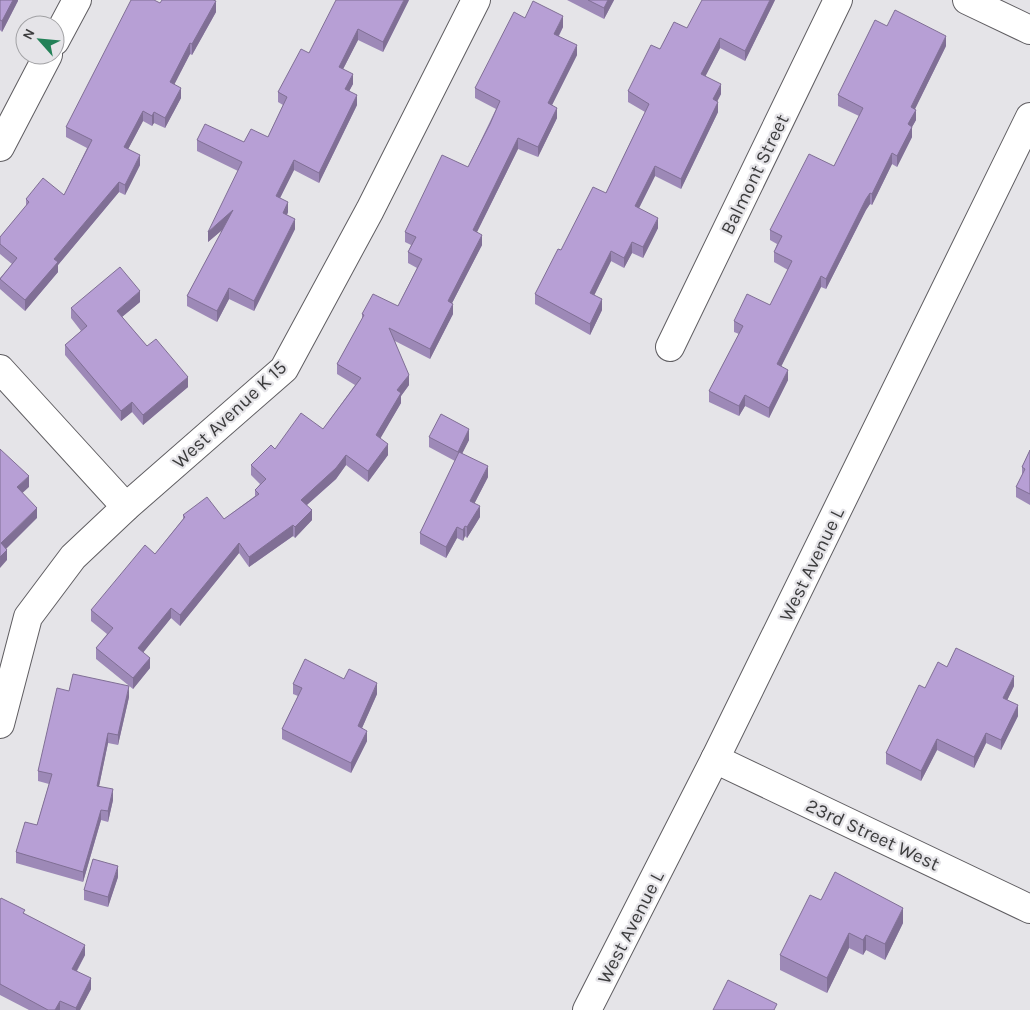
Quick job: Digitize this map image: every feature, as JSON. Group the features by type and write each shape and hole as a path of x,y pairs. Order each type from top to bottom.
{"street":[{"path":"65,22 76,0"},
{"name":"West Avenue K 15","path":"0,724 28,617 73,558 126,507 284,369 370,210 476,0"},
{"name":"Balmont Street","path":"670,347 838,0"},
{"path":"967,0 1030,30"},
{"path":"0,147 43,65"},
{"name":"West Avenue L","path":"587,1010 715,759 1030,117"},
{"path":"0,369 126,507"},
{"name":"23rd Street West","path":"715,759 1030,909"}],"building":[{"path":"0,0 13,0 2,21 0,20"},
{"path":"131,0 154,0 160,3 162,0 216,1 192,44 190,43 170,82 181,88 165,118 154,112 152,116 143,111 124,147 140,155 125,185 119,182 54,259 58,262 25,300 0,279 17,258 0,244 0,237 29,202 26,199 43,178 64,195 92,140 66,127"},
{"path":"336,0 404,0 383,42 358,29 339,67 353,74 345,89 357,95 319,173 294,160 276,196 288,202 283,213 295,219 254,301 229,288 217,311 187,296 233,210 208,232 242,162 197,140 205,124 244,142 251,129 268,137 287,97 278,92 301,49 309,53"},
{"path":"588,0 608,0 604,8"},
{"path":"702,0 770,0 745,51 720,38 701,74 721,84 713,99 718,102 681,179 655,166 635,206 658,218 643,247 632,242 624,258 611,251 590,293 602,299 590,324 535,294 558,249 561,250 593,187 606,193 649,104 628,91 651,45 660,49 674,22 687,28"},
{"path":"533,1 563,16 554,34 577,45 548,103 557,108 538,147 518,138 473,230 482,235 448,301 453,304 430,349 389,328 409,375 397,390 401,393 376,435 388,444 368,471 346,455 336,468 301,500 312,510 295,527 293,525 249,557 239,543 180,615 171,608 138,648 150,658 133,678 96,648 113,628 91,610 145,545 155,554 185,517 183,515 207,497 224,519 259,494 255,490 266,479 251,465 271,445 275,449 301,413 323,429 361,378 337,364 364,315 362,314 373,294 398,306 422,259 408,252 416,237 405,232 442,155 468,167 500,101 475,88 514,12 525,18"},
{"path":"895,10 946,36 911,107 916,110 908,124 912,127 897,156 892,153 872,194 870,193 866,199 826,279 821,276 777,364 788,370 769,408 745,395 739,406 709,391 743,326 734,321 747,294 770,305 792,261 774,252 782,236 770,230 809,154 834,166 863,108 838,95 875,20 887,26"},
{"path":"120,267 140,291 117,311 147,346 156,339 188,377 143,415 132,402 121,411 65,345 87,326 71,308"},
{"path":"441,414 469,429 458,452 429,437"},
{"path":"0,449 29,476 17,487 37,508 1,543 7,550 0,557"},
{"path":"1030,450 1030,494 1016,487 1025,469 1022,467"},
{"path":"459,452 488,466 470,501 480,506 467,527 465,526 463,530 457,527 446,547 420,533"},
{"path":"956,648 1014,676 1003,698 1018,705 1001,740 986,733 974,757 937,739 921,771 886,753 919,685 925,688 938,662 947,667"},
{"path":"305,659 344,679 349,669 377,683 358,726 367,731 351,763 282,729 302,688 293,684"},
{"path":"73,674 129,686 118,735 108,733 97,786 113,789 108,811 101,810 83,872 16,852 25,822 37,825 52,774 38,771 57,688 69,691"},
{"path":"93,859 118,866 108,897 84,890"},
{"path":"835,872 903,908 885,944 866,935 863,940 849,933 827,978 780,955 810,895 821,900"},
{"path":"1,898 25,910 23,913 85,945 72,969 91,978 76,1008 60,1001 55,1010 48,1010 0,984"},
{"path":"728,980 777,1004 774,1010 713,1010"}]}
